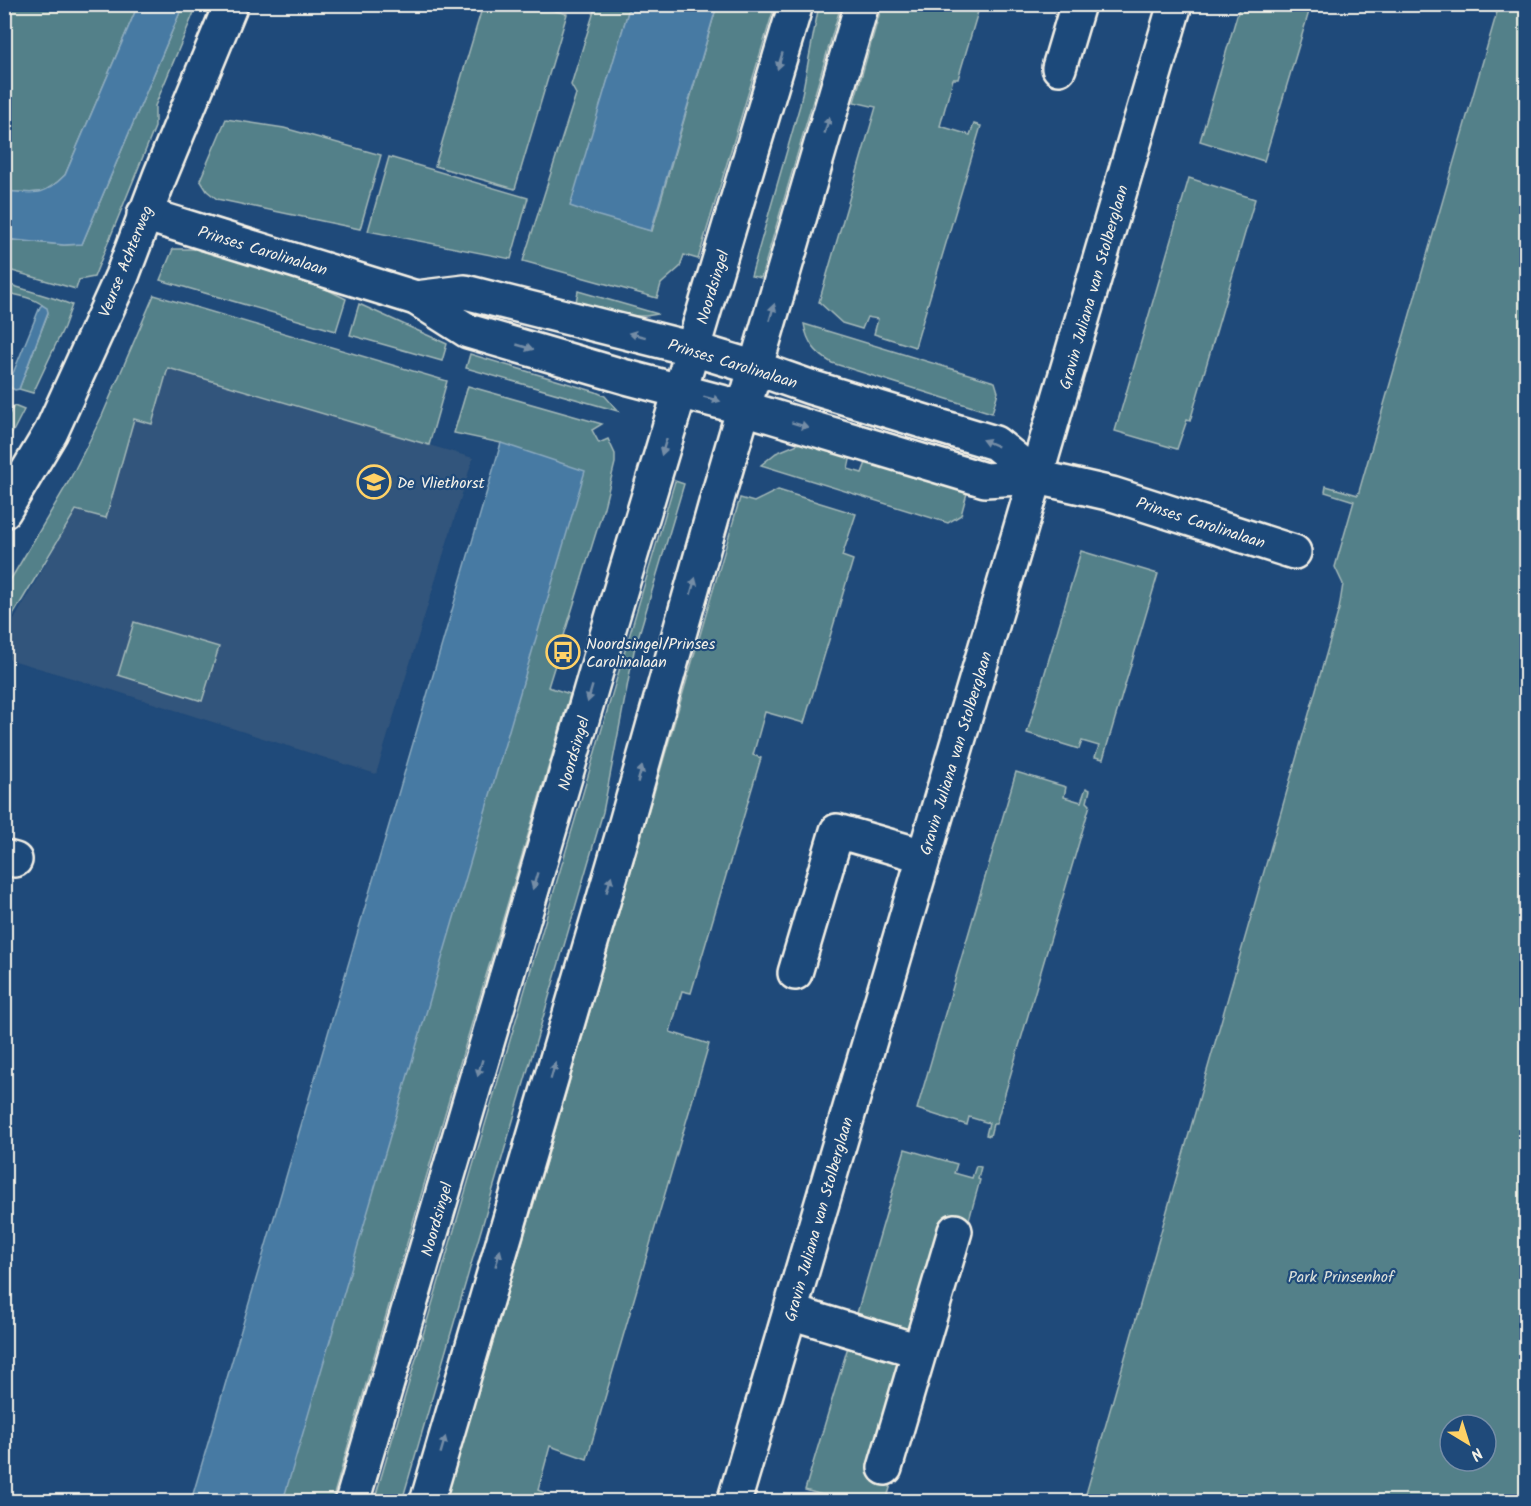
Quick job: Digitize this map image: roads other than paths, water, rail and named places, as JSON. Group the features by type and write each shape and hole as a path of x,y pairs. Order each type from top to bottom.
{"street":[{"name":"Veurse Achterweg","path":"4,511 51,432 122,276 144,214 231,4"},
{"name":"Noordsingel","path":"352,1502 796,4"},
{"path":"427,1502 862,4"},
{"path":"1059,68 1078,4"},
{"name":"Gravin Juliana van Stolberglaan","path":"734,1502 1175,4"},
{"name":"Prinses Carolinalaan","path":"144,214 416,298 468,331 626,377 744,408 985,480 1037,477 1113,494 1294,552"},
{"name":"Prinses Carolinalaan","path":"416,298 465,292 756,368 810,387 995,443 1037,477"},
{"path":"795,973 837,831 924,856"},
{"path":"885,1468 955,1231"},
{"path":"790,1312 919,1351"}],"place":[{"name":"De Vliethorst","path":"374,482"},
{"name":"Noordsingel/Prinses Carolinalaan","path":"563,652"}],"park label":[{"name":"Park Prinsenhof","path":"1341,1276"}]}
